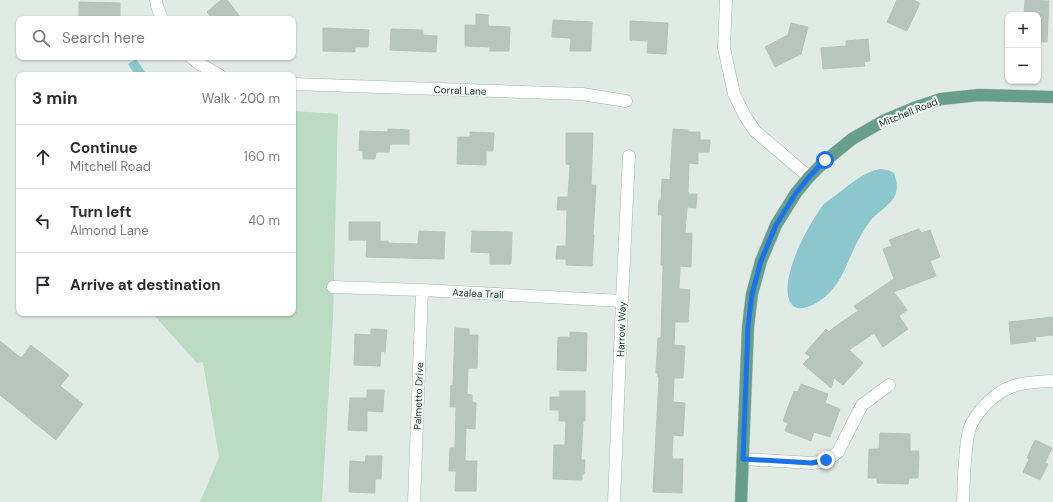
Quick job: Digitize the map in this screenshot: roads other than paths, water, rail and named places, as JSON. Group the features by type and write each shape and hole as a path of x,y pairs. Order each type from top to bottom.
{"main road":[{"name":"Mitchell Road","path":"741,502 748,327 752,294 761,261 776,225 796,193 825,160 852,138 885,120 914,108 942,99 979,95 1053,97"}],"street":[{"path":"156,0 161,16"},
{"path":"726,0 724,48 734,94 745,116 755,131 809,177"},
{"path":"194,60 214,72"},
{"name":"Corral Lane","path":"296,84 582,94 626,101"},
{"name":"Harrow Way","path":"614,502 629,156"},
{"name":"Azalea Trail","path":"333,287 422,290 622,301"},
{"name":"Palmetto Drive","path":"414,502 422,290"},
{"path":"963,502 968,433 977,416 989,400 1004,389 1023,383 1053,381"},
{"path":"743,459 812,463 826,460 838,452 862,405 889,385"}],"water":[{"path":"137,60 145,72 133,72 128,64"},
{"path":"880,169 888,170 894,173 897,189 892,201 871,220 857,242 844,271 831,291 821,300 808,307 795,307 791,303 788,296 789,276 801,242 812,222 822,206 851,183 868,173"}]}
